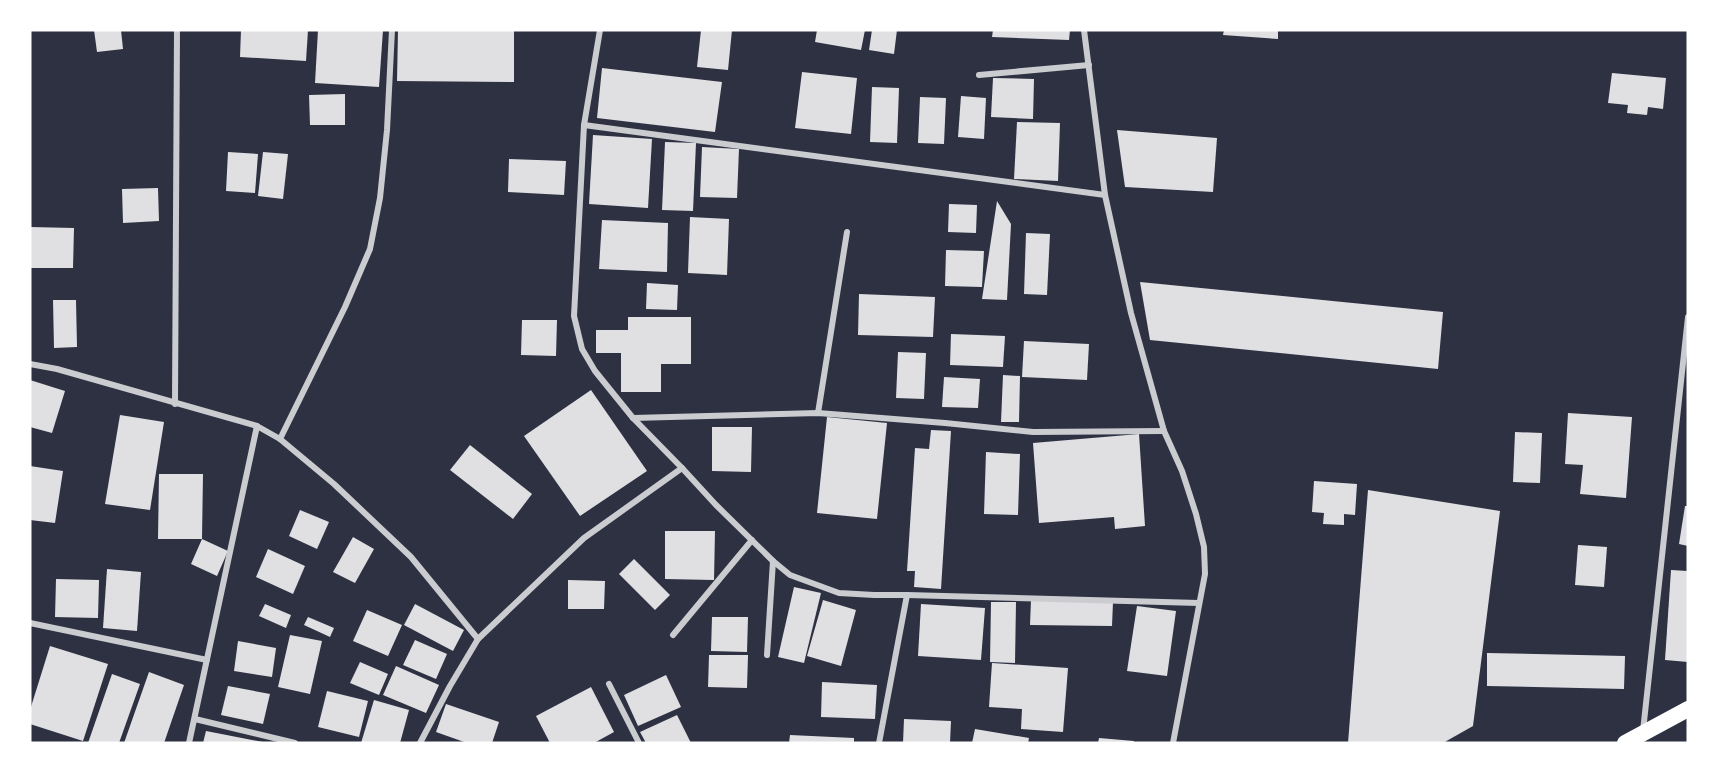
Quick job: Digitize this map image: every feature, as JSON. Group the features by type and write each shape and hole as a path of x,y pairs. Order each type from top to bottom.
{"highway":[{"path":"1624,743 1688,709"}],"street":[{"path":"175,404 177,30"},
{"path":"280,439 345,307 370,249 380,198 387,130 392,30"},
{"path":"600,30 584,125 574,316 582,349 595,371 633,418 716,506 773,561 790,575 839,593 874,596 906,594 1199,603"},
{"path":"1084,30 1105,195 1131,313 1164,431 1182,471 1204,547 1205,574 1173,743"},
{"path":"979,75 1089,65"},
{"path":"584,125 1105,195"},
{"path":"818,413 847,232"},
{"path":"1643,733 1688,317"},
{"path":"30,364 57,369 257,426 280,439 334,484 411,557 478,639"},
{"path":"633,418 818,413 1033,432 1164,431"},
{"path":"189,743 257,426"},
{"path":"420,743 478,639 584,538 682,468"},
{"path":"673,635 753,540"},
{"path":"767,655 773,561"},
{"path":"879,743 906,594"},
{"path":"30,623 207,660"},
{"path":"609,684 639,743"},
{"path":"195,719 295,743"}],"building":[{"path":"94,30 121,30 123,49 97,52"},
{"path":"241,30 308,30 306,61 240,57"},
{"path":"318,30 383,30 379,87 315,83"},
{"path":"398,30 514,30 514,82 397,81"},
{"path":"701,30 732,30 728,70 697,67"},
{"path":"817,30 865,30 861,50 815,42"},
{"path":"872,30 897,30 894,54 869,50"},
{"path":"993,30 1070,30 1069,40 992,37"},
{"path":"1224,30 1278,30 1278,39 1223,35"},
{"path":"602,68 722,82 715,132 597,118"},
{"path":"802,72 857,78 851,134 795,128"},
{"path":"1612,73 1666,78 1663,109 1648,107 1647,115 1627,113 1628,105 1608,103"},
{"path":"993,78 1034,79 1033,119 991,117"},
{"path":"872,87 899,88 897,143 870,142"},
{"path":"345,94 345,125 310,125 309,95"},
{"path":"961,96 986,98 984,139 958,137"},
{"path":"920,97 946,98 944,144 918,143"},
{"path":"1017,122 1060,123 1058,181 1014,179"},
{"path":"1117,130 1217,138 1213,192 1125,187"},
{"path":"593,135 652,139 648,208 589,204"},
{"path":"665,142 696,143 693,211 662,210"},
{"path":"702,147 739,149 737,198 700,197"},
{"path":"228,152 258,154 255,193 226,191"},
{"path":"263,152 288,154 283,199 258,196"},
{"path":"509,159 566,161 564,195 508,192"},
{"path":"158,188 159,221 123,223 122,189"},
{"path":"997,201 1011,224 1007,300 982,299"},
{"path":"949,204 977,205 976,233 948,232"},
{"path":"690,217 729,219 727,275 688,273"},
{"path":"602,220 668,223 667,272 599,269"},
{"path":"30,227 74,228 73,268 30,268"},
{"path":"1026,233 1050,234 1047,295 1024,294"},
{"path":"946,250 984,251 982,287 945,286"},
{"path":"1140,282 1443,312 1438,369 1150,340"},
{"path":"647,283 678,285 677,310 646,309"},
{"path":"859,294 935,297 933,337 858,335"},
{"path":"53,300 76,300 77,347 54,348"},
{"path":"628,317 691,317 691,364 661,364 661,392 621,392 621,353 596,353 596,330 628,330"},
{"path":"522,320 557,320 556,356 521,355"},
{"path":"951,334 1005,336 1003,367 950,365"},
{"path":"1024,341 1089,344 1087,380 1022,377"},
{"path":"898,352 926,353 924,399 896,398"},
{"path":"1003,375 1020,376 1019,422 1001,422"},
{"path":"944,377 980,379 978,408 942,407"},
{"path":"30,380 65,391 52,433 30,427"},
{"path":"591,390 647,471 580,516 524,436"},
{"path":"1568,413 1632,417 1626,498 1580,494 1583,465 1565,464"},
{"path":"120,415 164,422 150,510 105,504"},
{"path":"827,417 887,423 877,519 817,513"},
{"path":"712,427 752,427 751,472 712,471"},
{"path":"931,430 951,431 941,589 914,587 915,571 907,571 915,448 929,449"},
{"path":"1515,432 1542,433 1540,483 1513,482"},
{"path":"1139,434 1145,526 1115,529 1114,517 1039,523 1033,443"},
{"path":"470,445 532,494 513,519 450,470"},
{"path":"986,452 1020,454 1018,515 984,514"},
{"path":"30,466 63,471 55,523 30,520"},
{"path":"159,474 203,474 202,539 158,539"},
{"path":"1314,481 1357,484 1355,515 1344,514 1344,525 1323,524 1324,513 1312,512"},
{"path":"1368,490 1500,511 1473,726 1443,743 1348,743"},
{"path":"1685,506 1688,506 1688,546 1679,544"},
{"path":"300,510 329,522 317,549 289,536"},
{"path":"665,531 715,531 714,580 665,579"},
{"path":"353,537 374,549 355,583 333,572"},
{"path":"202,539 228,551 217,576 191,564"},
{"path":"1578,545 1607,547 1604,587 1575,585"},
{"path":"268,549 305,566 293,594 256,577"},
{"path":"634,559 670,595 655,610 619,574"},
{"path":"107,569 141,572 137,631 103,628"},
{"path":"1671,570 1688,571 1688,662 1665,660"},
{"path":"56,579 99,580 98,618 55,617"},
{"path":"568,580 605,581 604,609 568,609"},
{"path":"794,587 821,593 804,663 778,657"},
{"path":"823,600 856,610 841,666 807,656"},
{"path":"1031,600 1113,602 1112,626 1030,625"},
{"path":"991,602 1016,602 1015,663 990,662"},
{"path":"265,604 291,615 286,628 259,616"},
{"path":"415,604 464,630 453,651 404,625"},
{"path":"921,604 985,608 981,660 918,656"},
{"path":"1137,606 1176,611 1167,676 1127,671"},
{"path":"367,610 402,625 388,656 353,641"},
{"path":"308,617 334,628 330,637 304,625"},
{"path":"712,617 748,617 747,652 711,651"},
{"path":"290,635 322,641 310,694 278,687"},
{"path":"415,640 447,654 436,679 403,665"},
{"path":"238,641 276,648 272,677 234,671"},
{"path":"50,646 108,664 83,741 30,724 30,710"},
{"path":"1487,653 1625,656 1624,689 1487,686"},
{"path":"709,655 748,655 747,688 708,687"},
{"path":"360,662 388,674 379,695 350,683"},
{"path":"992,663 1068,668 1063,732 1021,729 1022,709 989,707"},
{"path":"396,666 439,685 426,713 383,695"},
{"path":"149,672 184,685 164,743 124,743"},
{"path":"112,674 140,684 119,743 88,743"},
{"path":"666,675 681,707 638,726 624,695"},
{"path":"822,682 877,685 875,719 821,717"},
{"path":"228,686 270,694 263,724 221,715"},
{"path":"591,687 614,732 594,743 550,743 536,716"},
{"path":"327,691 368,701 359,737 318,727"},
{"path":"374,700 409,710 400,743 361,743"},
{"path":"446,704 499,722 492,743 467,743 436,732"},
{"path":"677,715 691,743 646,743 640,732"},
{"path":"904,719 951,721 950,743 903,743"},
{"path":"975,729 1029,738 1028,743 972,743"},
{"path":"206,731 263,742 263,743 203,743"},
{"path":"790,735 854,738 854,743 789,743"},
{"path":"1099,738 1134,741 1134,743 1098,743"}]}
